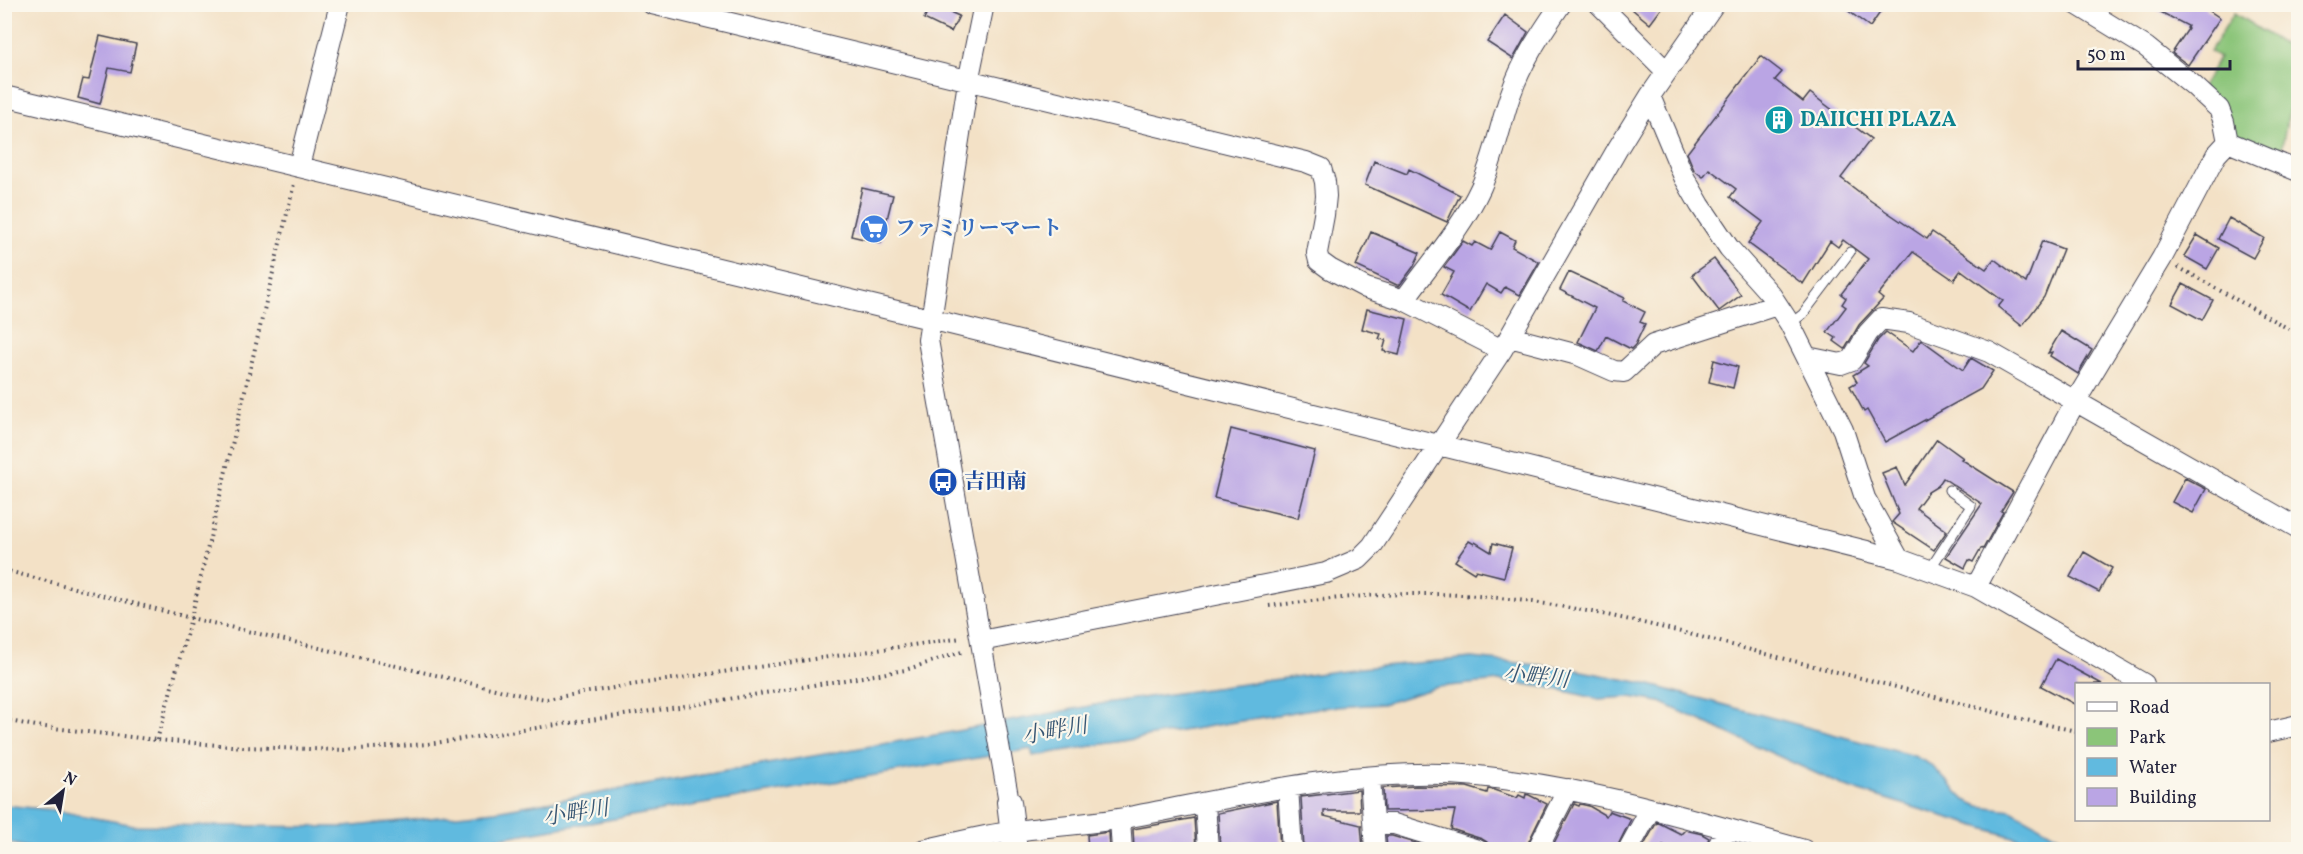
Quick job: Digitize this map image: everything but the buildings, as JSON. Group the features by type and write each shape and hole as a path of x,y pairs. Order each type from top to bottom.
{"street":[{"path":"299,166 340,4"},
{"path":"652,4 1274,154 1321,168 1326,196 1317,253 1319,261 1330,270 1366,288 1404,300 1506,343 1578,355 1614,371 1624,372 1653,345 1777,305"},
{"path":"984,4 968,82 928,340 982,643 1014,840"},
{"path":"1404,300 1466,214 1480,188 1511,94 1529,51 1561,4"},
{"path":"1599,4 1666,71"},
{"path":"982,643 1266,586 1334,570 1359,559 1372,546 1506,343 1618,148 1666,71 1714,4"},
{"path":"2076,4 2146,47 2193,85 2219,109 2228,142"},
{"path":"4,96 930,319 1899,559 1976,587 2142,683"},
{"path":"1650,96 1684,177 1700,205 1729,248 1790,324 1843,430 1865,498 1899,559"},
{"path":"2228,142 2298,171"},
{"path":"1976,587 2075,402 2162,258 2216,155 2228,142"},
{"path":"1807,357 1841,364 1852,360 1868,333 1881,319 1909,323 1989,352 2298,528"},
{"path":"2270,732 2298,725"},
{"path":"923,849 1014,840 1288,787 1370,777 1425,774 1476,776 1568,789 1804,849"},
{"path":"1370,777 1375,849"},
{"path":"1288,787 1292,849"},
{"path":"1537,849 1568,789"},
{"path":"1205,803 1208,849"},
{"path":"1628,849 1650,810"},
{"path":"1120,819 1122,849"},
{"path":"1375,824 1394,824 1478,849"},
{"path":"1716,849 1726,829"}],"lane":[{"path":"1790,324 1803,314 1850,252"},
{"path":"1930,569 1971,506 1949,490"}],"path":[{"path":"157,740 191,618 299,166"},
{"path":"2162,258 2298,334"},
{"path":"4,570 191,618 502,691 547,699 631,685 982,643"},
{"path":"1266,607 1346,596 1419,594 1549,604 1638,620 2075,731"},
{"path":"4,720 36,726 157,740 243,747 345,750 428,744 692,705 905,670 982,643"}],"green space":[{"path":"2234,13 2298,54 2298,67 2280,156 2237,137 2202,87 2219,57 2210,51"}],"water":[{"name":"小畔川","path":"1472,658 1566,668 1643,683 1914,756 1931,765 1965,800 1979,806 2011,810 2065,840 2128,849 2053,849 1846,787 1660,702 1630,697 1598,699 1552,688 1500,681 1438,687 1383,704 1318,708 1033,756 1031,749 435,849 34,849 5,842 4,805 53,810 134,825 345,827 495,811 941,734 1111,702 1360,668"}],"place":[{"name":"DAIICHI PLAZA","path":"1779,120"},
{"name":"ファミリーマート","path":"874,229"},
{"name":"吉田南","path":"943,482"}]}
